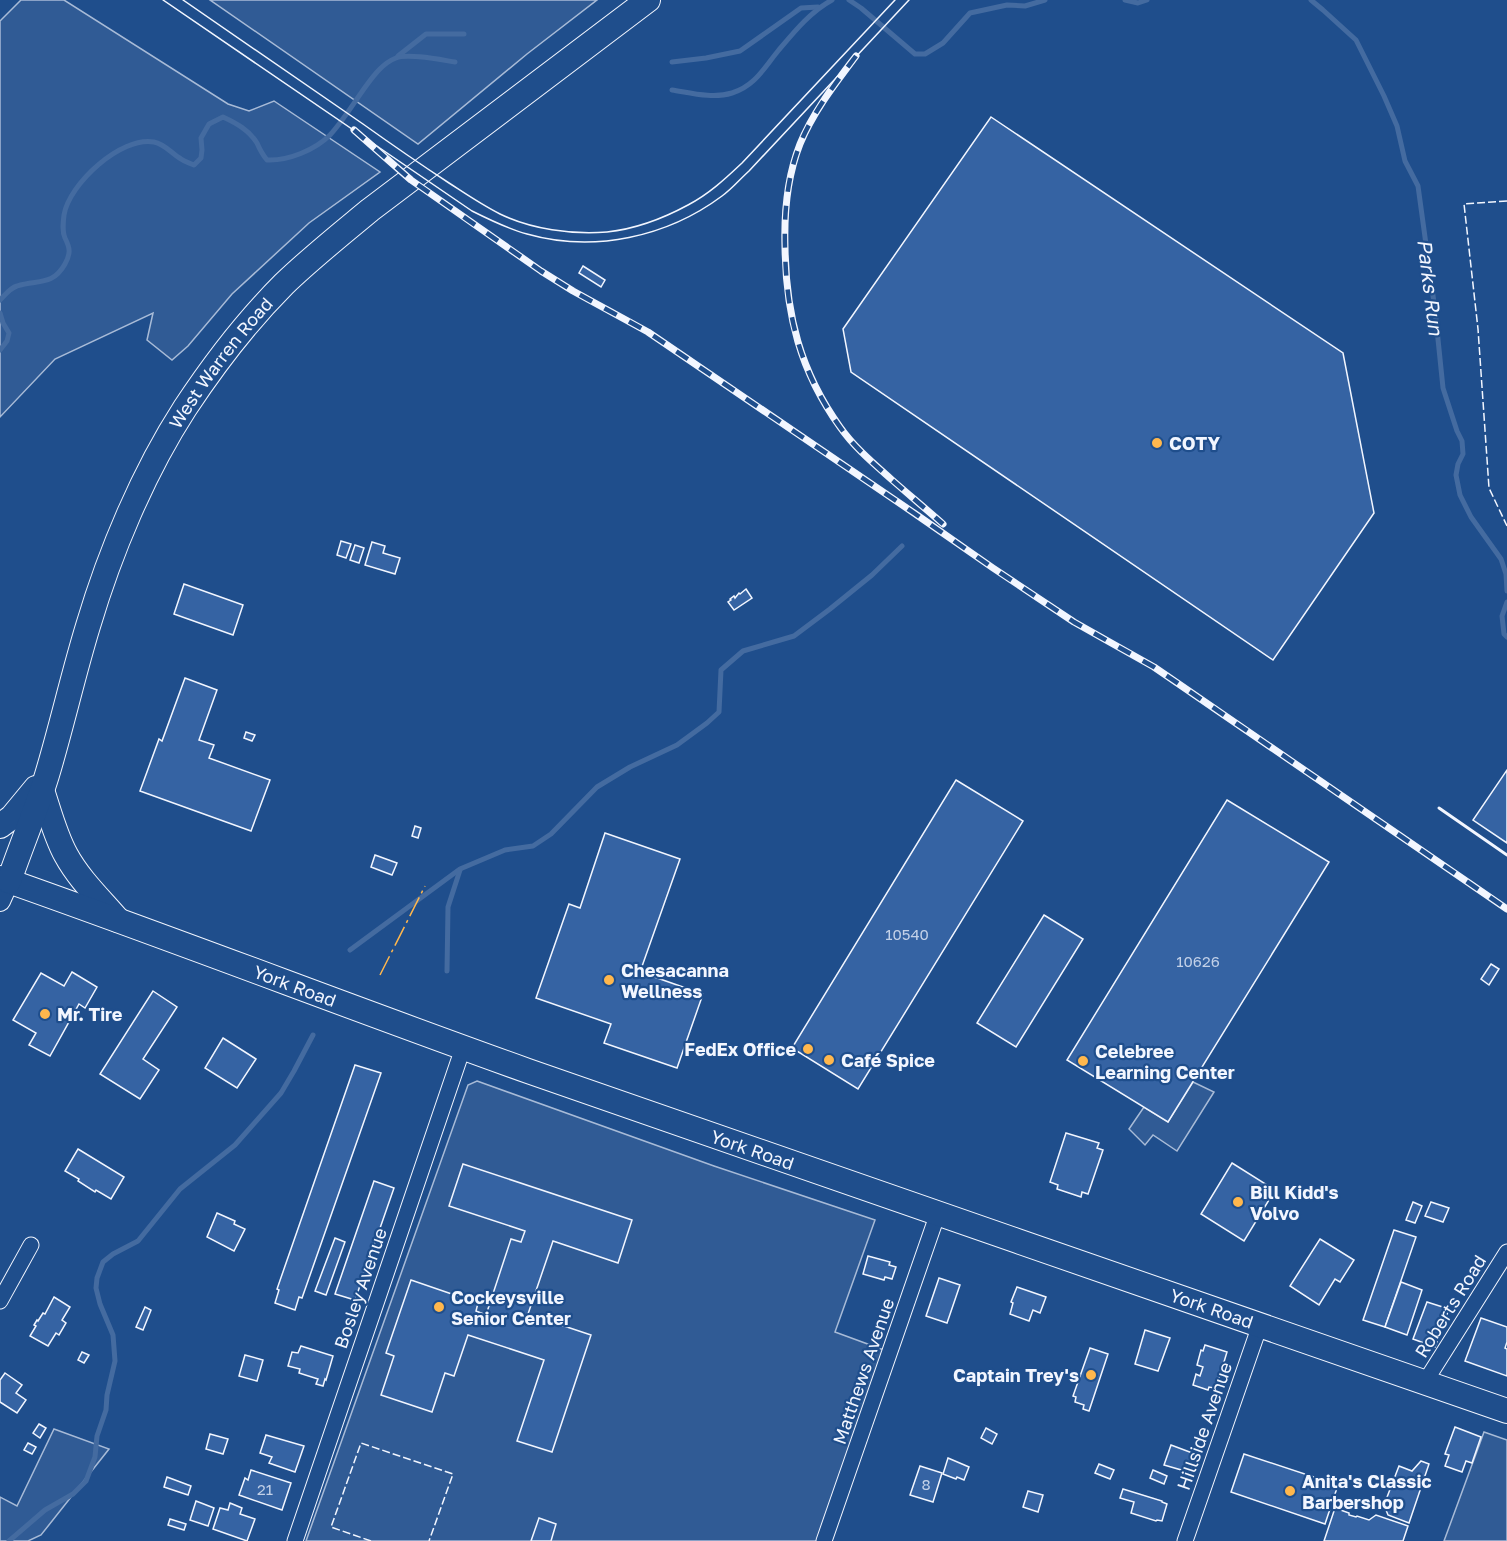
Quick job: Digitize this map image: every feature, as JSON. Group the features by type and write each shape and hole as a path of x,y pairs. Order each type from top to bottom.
{"main road":[{"name":"West Warren Road","path":"3,887 44,782 89,624 121,534 159,452 184,409 227,349 284,285 370,210 648,0"},
{"path":"0,826 12,817 44,782"},
{"path":"44,782 58,839 65,854 76,872 118,921"},
{"name":"York Road","path":"3,887 118,921 463,1048 1507,1411"}],"street":[{"name":"Bosley Avenue","path":"295,1541 463,1048"},
{"name":"Matthews Avenue","path":"824,1541 938,1213"},
{"path":"0,1301 31,1245"},
{"name":"Roberts Road","path":"1425,1382 1507,1252"},
{"name":"Hillside Avenue","path":"1185,1541 1260,1325"}],"shaded area":[{"path":"21,0 64,0 228,104 249,111 274,101 380,172 309,223 232,294 188,346 172,360 147,340 153,313 55,359 0,417 0,21"},
{"path":"210,0 597,0 527,54 418,144"},
{"path":"477,1081 714,1166 875,1220 835,1332 884,1350 817,1541 306,1541 468,1085"},
{"path":"1193,1082 1214,1092 1177,1151 1153,1135 1145,1145 1129,1129 1144,1107 1168,1122"},
{"path":"54,1429 109,1449 41,1535 28,1541 0,1541 0,1497 17,1506"},
{"path":"1484,1432 1507,1440 1507,1541 1444,1541"}],"building":[{"name":"COTY","path":"991,117 1343,353 1374,513 1273,660 851,372 843,329"},
{"path":"583,266 605,280 601,287 579,273"},
{"path":"341,541 351,544 346,558 337,555"},
{"path":"372,542 385,546 383,553 400,558 395,574 365,565"},
{"path":"355,545 364,548 359,563 350,560"},
{"path":"184,584 243,605 233,635 174,614"},
{"path":"746,589 752,598 734,610 728,602"},
{"path":"185,678 217,690 199,740 214,745 209,758 270,780 251,831 140,791 159,739 162,741"},
{"path":"246,732 255,735 252,741 244,738"},
{"path":"1507,770 1507,843 1473,820"},
{"path":"956,780 1023,821 858,1089 792,1048"},
{"path":"1227,800 1329,862 1168,1122 1067,1060"},
{"path":"415,826 421,828 418,838 412,836"},
{"path":"605,833 680,859 640,972 703,994 677,1068 604,1043 611,1024 536,998 569,904 580,908"},
{"path":"375,855 397,863 392,875 371,867"},
{"path":"1044,915 1083,939 1016,1047 977,1023"},
{"path":"1491,964 1499,969 1489,985 1481,979"},
{"name":"Mr. Tire","path":"72,972 97,987 85,1008 79,1004 50,1056 29,1045 36,1033 13,1020 41,973 64,986"},
{"path":"153,991 177,1007 143,1059 159,1070 140,1099 100,1074"},
{"path":"223,1038 256,1059 237,1088 205,1068"},
{"path":"355,1065 381,1073 302,1298 299,1297 295,1310 275,1303 279,1290 277,1289"},
{"path":"1066,1133 1099,1143 1097,1148 1103,1150 1088,1194 1082,1192 1081,1197 1057,1189 1058,1185 1050,1182"},
{"path":"78,1149 124,1177 111,1199 96,1190 95,1192 65,1171"},
{"name":"Bill Kidd's Volvo","path":"1232,1163 1275,1190 1244,1241 1201,1214"},
{"name":"Cockeysville Senior Center","path":"463,1164 632,1220 618,1263 553,1241 528,1314 591,1335 552,1452 517,1441 544,1360 468,1335 454,1376 445,1373 432,1412 381,1395 394,1356 386,1353 411,1280 478,1303 476,1311 486,1315 511,1239 521,1242 525,1231 449,1206"},
{"path":"374,1181 394,1188 355,1300 335,1294"},
{"path":"1413,1202 1422,1206 1415,1223 1406,1220"},
{"path":"1431,1202 1449,1208 1443,1222 1425,1216"},
{"path":"217,1213 235,1221 234,1224 245,1229 234,1251 207,1237"},
{"path":"1394,1230 1416,1237 1385,1327 1363,1320"},
{"path":"335,1238 345,1242 326,1295 315,1291"},
{"path":"1320,1239 1354,1260 1340,1282 1335,1279 1319,1305 1290,1286"},
{"path":"868,1256 890,1262 889,1265 896,1267 892,1279 885,1277 884,1280 863,1274"},
{"path":"939,1278 960,1285 947,1323 926,1316"},
{"path":"1401,1282 1422,1290 1407,1335 1385,1327"},
{"path":"1017,1287 1046,1297 1040,1313 1033,1310 1029,1321 1010,1314 1013,1303 1011,1302"},
{"path":"54,1297 70,1307 62,1320 66,1323 59,1335 56,1333 48,1346 30,1336 37,1320 43,1313 45,1314"},
{"path":"1427,1302 1449,1309 1435,1347 1413,1339"},
{"path":"145,1307 151,1310 143,1330 136,1327"},
{"path":"1481,1318 1507,1327 1505,1348 1507,1349 1507,1376 1465,1361"},
{"path":"1145,1330 1170,1338 1158,1371 1135,1364"},
{"path":"1205,1345 1227,1352 1217,1385 1214,1388 1209,1387 1208,1390 1193,1385 1196,1374 1200,1376 1203,1367 1197,1365 1201,1350 1203,1351"},
{"path":"301,1346 333,1356 323,1386 316,1384 318,1379 299,1373 300,1369 288,1366 292,1352 298,1353"},
{"name":"Captain Trey's","path":"1090,1348 1108,1354 1089,1411 1083,1409 1084,1405 1075,1402 1076,1397 1073,1396"},
{"path":"82,1352 89,1355 84,1363 78,1360"},
{"path":"245,1355 263,1360 257,1381 239,1376"},
{"path":"5,1373 22,1385 16,1393 26,1400 17,1413 0,1402 0,1380"},
{"path":"39,1424 46,1428 40,1438 33,1433"},
{"path":"1455,1427 1481,1437 1472,1463 1466,1461 1462,1472 1445,1466 1449,1455 1445,1454"},
{"path":"986,1428 997,1434 992,1444 981,1438"},
{"path":"210,1434 228,1439 223,1454 206,1449"},
{"path":"266,1435 304,1446 295,1472 269,1463 272,1457 260,1453"},
{"path":"28,1443 36,1447 32,1454 24,1450"},
{"path":"1171,1445 1195,1454 1190,1471 1164,1465"},
{"path":"1244,1454 1338,1485 1325,1524 1231,1492"},
{"path":"948,1458 969,1467 964,1480 943,1474"},
{"path":"1421,1461 1429,1464 1409,1523 1388,1515 1384,1505 1399,1466 1412,1471"},
{"path":"1099,1464 1114,1470 1110,1479 1095,1473"},
{"path":"920,1466 942,1473 933,1502 910,1495"},
{"path":"251,1470 291,1483 282,1510 239,1495 245,1478 248,1480"},
{"path":"1153,1470 1167,1476 1164,1484 1150,1478"},
{"path":"167,1477 191,1486 188,1495 164,1487"},
{"path":"1123,1489 1167,1504 1162,1521 1131,1513 1134,1502 1120,1498"},
{"path":"1028,1491 1043,1495 1038,1512 1023,1507"},
{"path":"196,1501 214,1508 208,1526 190,1520"},
{"path":"230,1503 242,1508 240,1514 255,1519 247,1541 213,1529 220,1508 228,1510"},
{"path":"1335,1508 1356,1517 1369,1520 1376,1515 1408,1526 1403,1541 1324,1541"},
{"path":"539,1518 556,1524 551,1541 531,1541"},
{"path":"170,1519 186,1524 184,1530 168,1525"}],"waterway":[{"name":"Parks Run","path":"672,90 702,95 725,95 740,90 758,76 803,23 832,0"},
{"name":"Parks Run","path":"849,0 915,54 925,54 943,43 970,13 1007,5 1025,6 1045,0"},
{"name":"Parks Run","path":"1125,0 1138,3 1147,0"},
{"name":"Parks Run","path":"1311,0 1356,40 1397,126 1405,161 1418,186 1443,388 1462,441 1463,454 1456,475 1460,495 1471,517 1501,559 1506,574 1507,591"},
{"name":"Parks Run","path":"672,62 740,51 801,8 818,7"},
{"name":"Parks Run","path":"398,56 426,34 464,34"},
{"name":"Parks Run","path":"0,300 14,287 44,281 60,271 69,254 63,227 68,203 86,177 112,154 141,142 154,142 194,165 201,158 201,138 209,124 223,117 250,134 267,160 292,156 309,150 330,135 372,78 391,60 408,56 455,62"},
{"name":"Parks Run","path":"0,313 9,333 7,341 0,350"},
{"path":"350,950 460,869 505,850 533,846 551,834 597,787 630,767 677,745 719,712 721,670 743,651 794,636 872,575 902,546"},
{"name":"Parks Run","path":"1507,602 1502,616 1504,634 1507,637"},
{"path":"447,971 448,907 460,870"},
{"path":"9,1541 45,1510 73,1494 86,1481 95,1457 97,1436 106,1410 115,1361 113,1335 96,1288 103,1262 138,1241 180,1189 235,1145 281,1093 313,1035"}],"tram line":[{"path":"163,0 472,211 520,232 552,240 578,242 629,238 654,231 678,222 722,196 749,171 909,0"},
{"path":"183,0 416,161 487,207 525,224 566,232 594,233 618,231 649,222 679,210 710,191 742,163 895,0"}],"railway":[{"path":"856,56 811,121 792,169 787,195 785,234 786,272 792,319 805,363 826,406 840,427 871,461 943,524"},
{"path":"354,130 411,180 541,271 648,332 1074,622 1154,667 1507,909"}],"fence":[{"path":"1507,201 1464,204 1478,329 1489,488 1507,526"},
{"path":"371,1541 331,1527 361,1443 453,1474 429,1541"}],"wall":[{"path":"1439,808 1507,855"}],"power":[{"path":"380,975 425,886"}],"place":[{"name":"COTY","path":"1157,443"},
{"name":"Chesacanna Wellness","path":"609,980"},
{"name":"Mr. Tire","path":"45,1014"},
{"name":"FedEx Office","path":"808,1049"},
{"name":"Café Spice","path":"829,1060"},
{"name":"Celebree Learning Center","path":"1083,1061"},
{"name":"Bill Kidd's Volvo","path":"1238,1202"},
{"name":"Cockeysville Senior Center","path":"439,1307"},
{"name":"Captain Trey's","path":"1091,1375"},
{"name":"Anita's Classic Barbershop","path":"1290,1491"}]}
